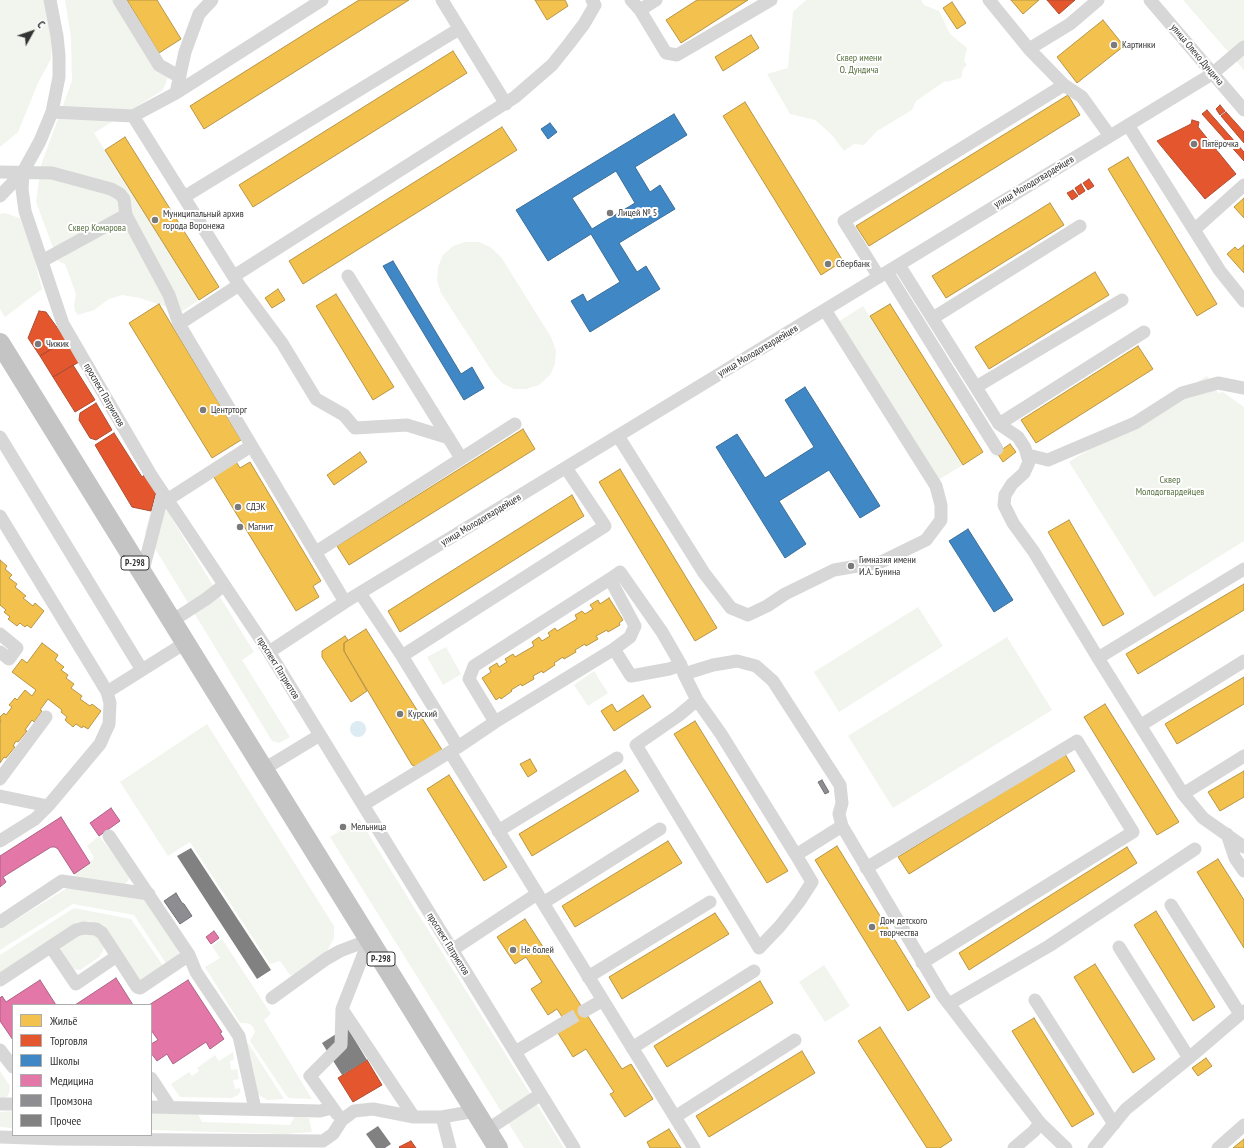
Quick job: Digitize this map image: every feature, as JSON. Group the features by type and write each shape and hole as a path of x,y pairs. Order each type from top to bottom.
{"highway":[{"name":"Р-298","path":"0,343 498,1148"}],"street":[{"name":"проспект Патриотов","path":"50,0 57,36 59,77 52,112 40,141 23,172 22,189 25,211 63,324 151,475 269,652 574,1148"},
{"path":"119,0 159,65 180,77"},
{"path":"176,93 185,52 199,14 212,0"},
{"path":"52,112 133,116 176,93 322,0"},
{"path":"442,0 506,104"},
{"path":"179,324 236,280 516,97 552,65 568,45 584,24 595,5 592,0"},
{"path":"631,0 640,10 666,53 678,55 771,0"},
{"path":"640,10 656,0"},
{"path":"989,0 1029,49 1064,85 1082,97 1110,136"},
{"path":"1029,49 1070,24 1098,0"},
{"name":"улица Олеко Дундича","path":"1150,0 1244,110"},
{"path":"184,197 460,29"},
{"name":"улица Молодогвардейцев","path":"269,652 360,593 1212,74 1244,47"},
{"path":"997,449 883,274 844,221 1064,85"},
{"path":"133,116 236,280 282,343 316,399 344,415 355,428 407,425 449,438"},
{"path":"1128,125 1220,271 1244,301"},
{"path":"0,172 52,173 111,189 120,194 124,199 126,215 169,295 179,324 346,602"},
{"path":"0,186 23,172"},
{"path":"0,196 23,172"},
{"path":"1194,230 1244,185"},
{"path":"42,261 126,215"},
{"path":"932,318 1080,226"},
{"path":"899,265 999,424 1018,437 1026,448 1029,462 1027,468 1024,473 1012,484 1005,495 1004,505 1013,523 1034,552 1183,794 1203,818 1244,847"},
{"path":"348,276 461,458"},
{"path":"976,387 1122,300"},
{"path":"618,436 704,573 732,608 748,615 767,606 785,594 834,570 881,562 926,540 941,520 941,505 936,486 825,310"},
{"path":"999,424 1144,332"},
{"path":"1028,455 1048,460 1135,423 1182,393 1218,383 1244,388"},
{"path":"316,552 515,424"},
{"path":"0,437 142,670"},
{"path":"142,574 165,496 251,446"},
{"path":"402,656 605,526 566,468"},
{"path":"0,516 107,692 110,703 110,724 100,744 48,806 35,819 0,841"},
{"path":"1098,658 1244,569"},
{"path":"495,722 469,679 474,666 620,572 662,632 683,669 698,700 721,734 812,882 799,902 780,926 759,948 636,745 698,700"},
{"path":"363,805 454,750 495,722 630,638 635,626 610,579"},
{"path":"172,621 206,599 224,585"},
{"path":"360,593 402,656 498,831 694,1148"},
{"path":"0,634 17,648 9,659 0,652"},
{"path":"107,692 185,643"},
{"path":"614,649 631,676 669,669 683,669 738,661 756,666 773,681 840,785 842,803 839,814 842,826 942,995 1040,1123 1066,1148"},
{"path":"1141,725 1244,661"},
{"path":"0,778 46,716"},
{"path":"264,769 320,735"},
{"path":"866,868 1077,741 1133,832 922,962"},
{"path":"1183,794 1244,756"},
{"path":"498,831 617,758"},
{"path":"0,796 48,806"},
{"path":"796,855 842,826"},
{"path":"452,950 660,829"},
{"path":"1227,834 1235,858 1244,871"},
{"path":"109,836 189,955 196,972 239,1036 255,1109"},
{"path":"949,1004 1048,946 1195,849"},
{"path":"0,922 62,881 149,894"},
{"path":"588,977 710,902"},
{"path":"1094,1148 1126,1109 1190,1058 1242,1012 1170,905"},
{"path":"0,980 76,930 90,928 96,929 102,933 137,987 140,988 189,955"},
{"path":"272,998 326,959 340,951 369,940"},
{"path":"342,1120 310,1076 341,1045 342,1008 369,940"},
{"path":"51,947 76,984 117,956"},
{"path":"1119,947 1190,1058"},
{"path":"632,1048 754,971"},
{"path":"584,1011 603,1000"},
{"path":"1036,1000 1114,1124"},
{"path":"342,1008 414,1117"},
{"path":"515,1052 565,1022"},
{"path":"675,1117 795,1040"},
{"path":"0,1050 12,1066"},
{"path":"152,1080 170,1107"},
{"path":"487,1130 541,1094"},
{"path":"0,1104 12,1104"},
{"path":"152,1107 320,1111 332,1108"},
{"path":"0,1137 57,1139 322,1141 333,1134 342,1120 354,1111 373,1109 414,1117 442,1117 475,1111"},
{"path":"442,1117 450,1148"},
{"path":"1014,1148 1034,1131 1040,1123"},
{"path":"1218,1148 1244,1125"}],"green space":[{"path":"0,0 48,0 52,24 51,59 38,83 18,132 0,147"},
{"name":"Сквер Комарова","path":"65,0 127,0 159,53 168,77 163,90 94,133 199,300 181,312 140,298 122,295 109,299 94,310 78,315 75,311 74,306 76,294 65,264 58,261 36,202 41,165 72,81 71,37"},
{"name":"Сквер имени О. Дундича","path":"806,0 921,0 924,5 939,11 950,34 967,48 964,61 967,65 963,69 961,78 945,81 916,101 912,110 877,131 864,145 854,144 844,151 832,135 815,120 790,114 767,74 788,68 793,12"},
{"path":"1183,0 1244,0 1244,70"},
{"path":"5,213 22,219 25,223 42,289 5,317 0,309 0,214"},
{"path":"465,242 479,242 490,247 501,257 551,337 556,351 555,364 550,375 539,385 526,389 514,389 502,383 493,373 441,293 437,280 438,267 443,255 453,246"},
{"path":"863,306 963,465 938,480 838,322"},
{"name":"Сквер Молодогвардейцев","path":"1207,376 1218,393 1223,392 1244,407 1244,541 1154,597 1069,462"},
{"path":"156,493 254,652 242,660 290,737 279,743 272,741 145,532"},
{"path":"918,607 943,646 839,712 814,672"},
{"path":"1007,637 1052,710 893,808 848,736"},
{"path":"446,647 461,674 443,685 427,657"},
{"path":"594,671 608,693 588,706 574,685"},
{"path":"207,724 334,926 334,938 326,953 293,975 290,975 280,961 270,964 190,842 168,856 120,782"},
{"path":"359,819 564,1148 524,1148 330,837"},
{"path":"99,836 128,873 129,879 125,885 73,879 76,876 74,874 90,863 94,857 87,846"},
{"path":"67,888 137,897 147,901 178,948 179,955 167,965 134,915 73,904 0,950 0,930"},
{"path":"74,908 131,919 164,967 140,983 96,923 89,921 83,922 0,974 0,955"},
{"path":"92,931 104,946 103,951 99,957 80,970 74,969 61,950 61,945 77,934"},
{"path":"222,939 271,1014 264,1020 312,1099 289,1098 286,1095 250,1041 255,1032 253,1027 250,1024 240,1023 205,967 220,958 212,946"},
{"path":"824,965 850,1006 825,1022 799,982"},
{"path":"248,1043 284,1099 267,1100 256,1093 245,1045"},
{"path":"233,1052 234,1060 230,1061 231,1070 237,1069 239,1079 233,1080 235,1089 240,1088 238,1095 232,1098 180,1097 171,1084 189,1072 192,1076 199,1071 197,1068 215,1055 219,1061"},
{"path":"0,1071 10,1086 7,1097 4,1098 0,1098"},
{"path":"12,1111 12,1128 0,1127 0,1112"},
{"path":"152,1113 198,1114 202,1122 290,1125 295,1116 309,1118 312,1132 284,1134 152,1130"}],"shaded area":[{"path":"355,721 361,721 366,726 364,735 361,737 355,737 350,732 350,726"}],"building: Жильё":[{"path":"127,0 157,0 181,39 159,53"},
{"path":"359,0 409,0 204,129 190,106"},
{"path":"535,0 565,0 568,6 547,20"},
{"path":"697,0 748,0 681,43 666,20"},
{"path":"1011,0 1039,0 1023,14"},
{"path":"952,2 966,23 957,29 943,8"},
{"path":"1103,20 1124,46 1077,83 1057,57"},
{"path":"751,35 759,48 723,71 715,57"},
{"path":"453,51 467,73 253,207 239,185"},
{"path":"1068,95 1080,115 869,246 856,226"},
{"path":"745,102 843,261 821,275 723,116"},
{"path":"502,127 517,150 303,284 289,261"},
{"path":"125,137 219,287 199,300 105,150"},
{"path":"1128,157 1217,304 1197,316 1108,169"},
{"path":"1244,198 1244,218 1234,207"},
{"path":"1050,203 1064,225 946,298 932,276"},
{"path":"1244,245 1244,273 1227,254 1235,247 1238,250"},
{"path":"1095,272 1109,295 989,369 975,347"},
{"path":"278,289 285,300 272,308 265,298"},
{"path":"336,294 394,387 373,400 316,306"},
{"path":"159,304 241,440 212,458 129,323"},
{"path":"890,304 983,452 963,465 870,316"},
{"path":"1138,346 1153,369 1036,443 1021,420"},
{"path":"523,429 535,449 349,565 337,546"},
{"path":"1010,444 1016,452 1003,462 997,453"},
{"path":"360,452 367,462 334,485 327,475"},
{"path":"235,460 240,468 250,462 321,581 313,586 319,597 296,611 212,474"},
{"path":"620,469 717,628 695,641 599,482"},
{"path":"572,495 584,516 400,632 388,611"},
{"path":"1069,520 1124,614 1103,626 1048,532"},
{"path":"0,560 7,566 5,569 12,575 9,578 17,584 15,587 26,596 23,598 33,606 35,603 44,611 31,628 27,625 25,627 20,623 17,626 8,619 10,617 4,612 6,610 0,605"},
{"path":"1244,584 1244,610 1138,674 1126,654"},
{"path":"609,598 623,620 619,623 620,625 608,632 607,630 596,636 598,639 586,646 585,644 575,650 576,652 564,659 563,657 554,663 555,665 543,673 542,671 533,676 534,679 522,686 521,684 501,699 500,697 496,700 482,678 491,672 489,668 497,663 499,667 507,662 505,659 513,654 515,657 534,646 532,642 539,637 542,641 550,636 548,633 555,628 557,631 577,619 575,615 582,611 585,614 593,609 590,605 598,600 600,604"},
{"path":"366,629 444,753 420,769 412,765 344,651 344,643"},
{"path":"345,636 348,640 344,643 344,651 367,691 351,702 322,657 322,651"},
{"path":"42,643 58,655 55,660 64,667 61,670 68,675 66,678 74,684 71,688 82,696 80,699 90,706 92,704 101,711 88,729 83,726 82,728 76,724 73,727 65,720 67,717 61,712 62,710 48,699 34,722 32,720 25,730 27,731 18,742 16,741 13,746 15,747 0,763 0,717 4,713 6,715 12,707 9,705 15,698 17,700 25,690 32,696 36,690 12,672 22,659 27,663"},
{"path":"1244,677 1244,704 1177,744 1165,724"},
{"path":"643,695 651,707 614,731 601,711 612,704 617,712"},
{"path":"1105,704 1179,822 1157,835 1084,717"},
{"path":"695,721 788,871 767,883 674,734"},
{"path":"1065,754 1075,771 909,874 898,857"},
{"path":"530,759 537,771 528,777 520,764"},
{"path":"625,770 639,791 532,856 519,834"},
{"path":"1244,771 1244,797 1220,811 1208,792"},
{"path":"449,775 507,867 484,881 427,789"},
{"path":"668,841 682,863 575,927 562,906"},
{"path":"837,846 930,997 908,1011 815,860"},
{"path":"1127,847 1137,863 969,970 959,953"},
{"path":"1218,859 1244,900 1244,948 1197,872"},
{"path":"1156,911 1215,1007 1193,1021 1134,925"},
{"path":"715,913 729,934 622,999 609,977"},
{"path":"525,919 622,1069 631,1064 653,1099 625,1117 610,1094 614,1092 586,1049 573,1057 558,1033 568,1026 557,1009 548,1015 531,989 542,982 526,957 515,964 497,937"},
{"path":"1095,964 1155,1059 1133,1073 1074,977"},
{"path":"760,981 773,1003 667,1067 654,1046"},
{"path":"1034,1018 1094,1114 1072,1127 1012,1031"},
{"path":"880,1027 952,1140 940,1148 927,1148 858,1041"},
{"path":"802,1051 815,1073 709,1137 696,1116"},
{"path":"1206,1058 1212,1066 1198,1076 1192,1068"},
{"path":"669,1129 681,1148 650,1148 647,1142"},
{"path":"1244,1139 1244,1148 1233,1148"}],"building: Торговля":[{"path":"1047,0 1075,0 1059,14"},
{"path":"1220,105 1225,111 1220,115 1216,109"},
{"path":"1207,110 1244,152 1244,161 1202,114"},
{"path":"1226,112 1244,132 1244,143 1221,116"},
{"path":"1192,120 1199,122 1198,127 1236,174 1205,199 1157,141 1191,124"},
{"path":"1089,179 1094,186 1088,190 1083,183"},
{"path":"1081,184 1085,191 1079,195 1075,188"},
{"path":"1073,190 1078,196 1072,200 1067,193"},
{"path":"39,311 46,312 66,340 40,356 28,338"},
{"path":"66,340 79,362 53,377 40,356"},
{"path":"73,365 95,400 75,412 53,377"},
{"path":"96,403 112,430 96,440 90,438 79,420 80,413"},
{"path":"114,433 142,477 147,473 157,488 151,511 132,507 95,445"},
{"path":"367,1060 382,1085 353,1102 338,1078"},
{"path":"411,1141 416,1148 399,1147"}],"building: Школы":[{"path":"674,114 687,135 635,167 650,192 660,185 675,209 619,243 637,272 646,266 660,289 590,332 571,301 583,294 587,302 620,282 591,234 548,261 516,210","holes":["616,171 635,203 592,229 572,198"]},
{"path":"550,123 557,132 548,139 541,129"},
{"path":"393,261 461,374 472,367 484,388 464,400 383,266"},
{"path":"805,387 880,506 860,518 829,470 779,501 806,544 785,558 716,447 737,434 765,478 814,447 785,400"},
{"path":"968,529 1013,600 994,612 949,541"}],"building: Медицина":[{"path":"111,808 120,821 99,836 90,823"},
{"path":"61,817 90,863 74,874 58,849 51,847 3,877 6,882 0,887 0,856"},
{"path":"214,931 219,938 211,944 206,937"},
{"path":"116,978 132,1004 77,1004"},
{"path":"40,980 55,1004 12,1004 12,1039 0,1021 0,998 2,996 6,1002"},
{"path":"188,980 222,1032 220,1033 224,1039 210,1049 206,1042 173,1064 167,1054 157,1061 152,1054 152,1043 158,1040 152,1031 152,1004 151,1004"}],"building: Промзона":[{"path":"822,780 829,792 825,794 818,782"},
{"path":"176,893 192,916 180,924 164,901"}],"building: Прочее":[{"path":"191,848 271,970 257,979 177,856"},
{"path":"347,1027 367,1060 342,1075 322,1043"},
{"path":"378,1126 391,1144 385,1148 376,1148 366,1134"}],"tunnel":[{"path":"565,1022 584,1011"}],"place":[{"name":"Картинки","path":"1114,45"},
{"name":"Пятёрочка","path":"1194,144"},
{"name":"Лицей № 5","path":"610,213"},
{"name":"Муниципальный архив города Воронежа","path":"155,220"},
{"name":"Сбербанк","path":"828,264"},
{"name":"Чижик","path":"38,344"},
{"name":"Центрторг","path":"203,410"},
{"name":"СДЭК","path":"238,507"},
{"name":"Магнит","path":"240,527"},
{"name":"Гимназия имени И.А. Бунина","path":"851,566"},
{"name":"Курский","path":"400,714"},
{"name":"Мельница","path":"343,827"},
{"name":"Дом детского творчества","path":"872,927"},
{"name":"Не болей","path":"513,950"}]}
